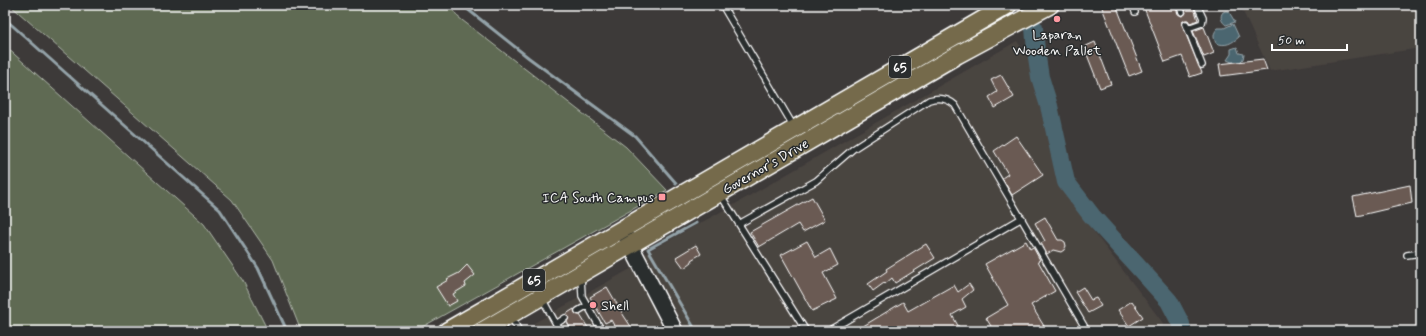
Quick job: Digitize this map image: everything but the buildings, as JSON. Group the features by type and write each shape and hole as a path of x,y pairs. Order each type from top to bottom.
{"main road":[{"name":"Governor's Drive","path":"447,331 506,307 540,296 630,244 715,185 799,136 1007,6"},
{"name":"Governor's Drive","path":"799,136 1047,7"},
{"name":"Governor's Drive","path":"482,331 532,281 622,229 715,185"}],"street":[{"path":"622,229 675,331"}],"lane":[{"path":"722,5 799,136"},
{"path":"1133,5 1135,12"},
{"path":"1179,5 1182,12"},
{"path":"1198,5 1203,18 1202,22 1187,26 1202,65"},
{"path":"739,224 816,181 853,149 929,100 942,98 950,100 955,105 1087,331"},
{"path":"715,185 806,331"},
{"path":"828,331 1022,218"},
{"path":"1407,255 1421,252"},
{"path":"581,272 582,296 602,331"},
{"path":"532,281 560,331"},
{"path":"578,311 588,305"},
{"path":"506,307 519,331"},
{"path":"556,324 565,318"}],"shaded area":[{"path":"1240,5 1421,5 1421,48 1270,71"},
{"path":"1017,41 1029,59 1058,185 1163,323 1162,331 686,331 644,254 737,203"},
{"path":"634,267 667,331 539,331 534,323"}],"green space":[{"path":"10,5 450,5 458,17 626,147 667,190 415,331 301,331 273,260 232,200"},
{"path":"5,46 204,224 243,281 268,331 5,331"}],"water":[{"path":"1223,12 1229,12 1235,22 1226,25 1223,22 1221,16"},
{"path":"1233,24 1239,37 1229,44 1223,45 1216,43 1214,35 1216,30 1218,28 1224,28"},
{"path":"1237,47 1239,53 1244,54 1243,59 1240,62 1232,62 1227,60 1231,54 1231,49"}],"waterway":[{"path":"464,5 529,58 635,136 676,183"},
{"path":"5,19 220,210 258,268 287,331"},
{"path":"1034,28 1040,77 1049,106 1066,182 1092,216 1169,301 1181,324 1182,331"},
{"path":"696,223 648,249 696,331"}],"place":[{"name":"Laparan Wooden Pallet","path":"1057,19"},
{"name":"ICA South Campus","path":"662,197"},
{"name":"Shell","path":"593,305"}]}
